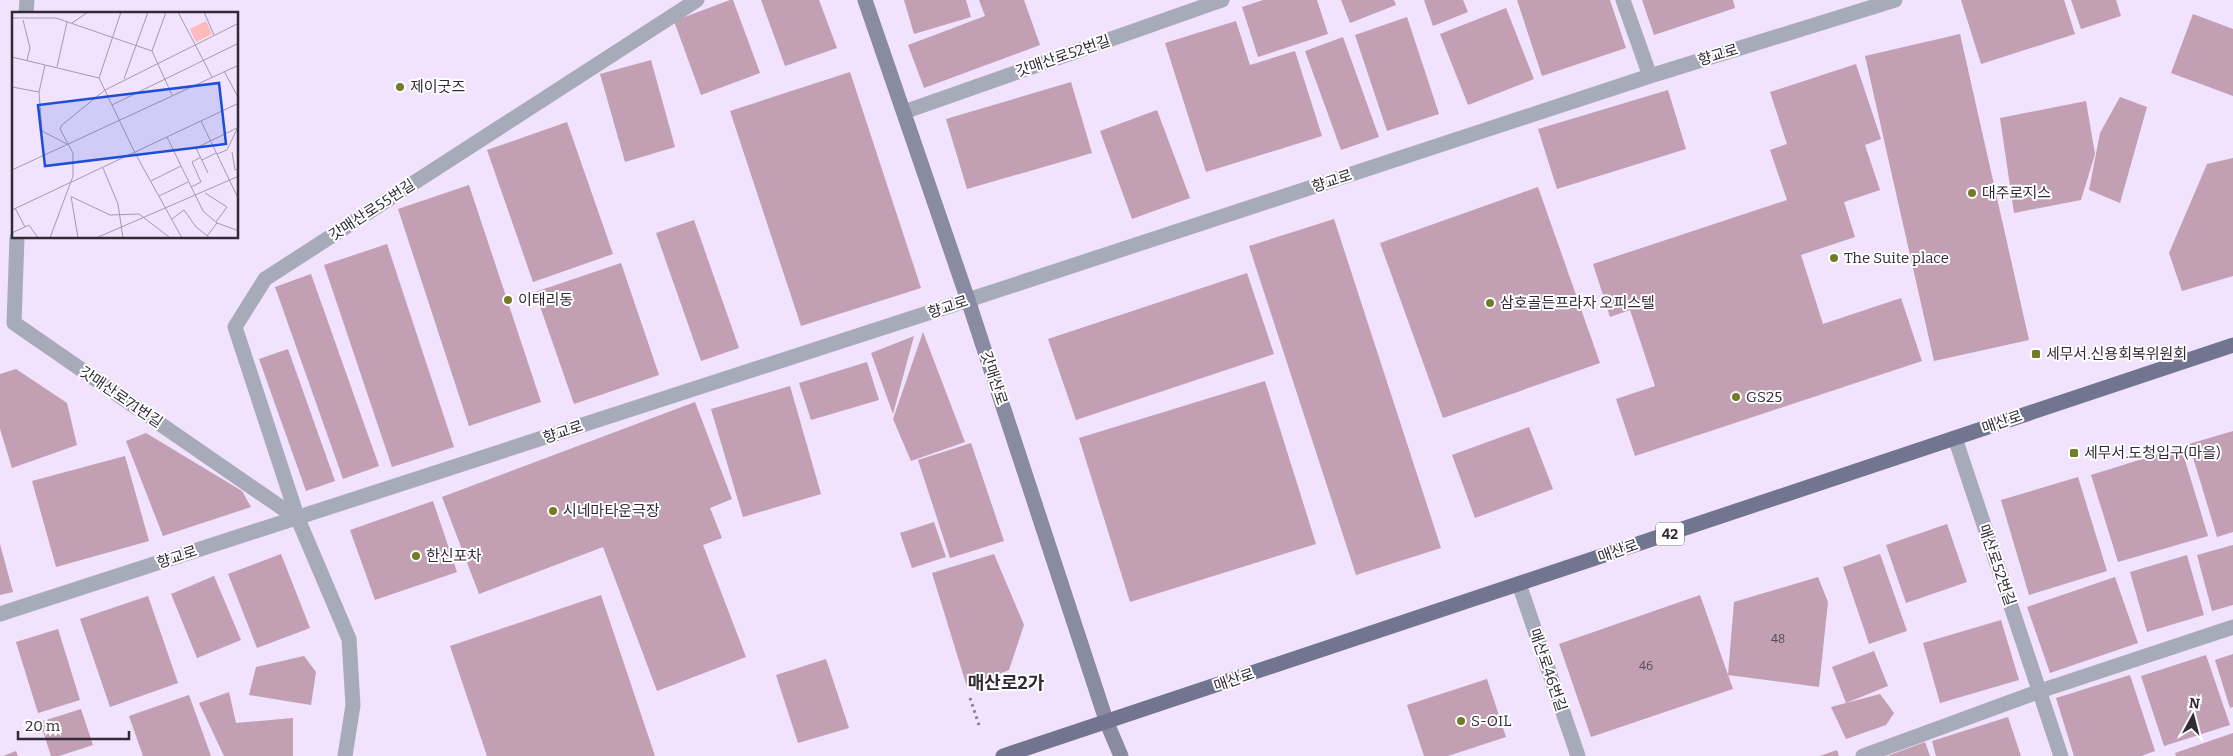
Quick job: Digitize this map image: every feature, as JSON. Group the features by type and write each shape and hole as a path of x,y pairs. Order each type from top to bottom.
{"main road":[{"name":"매산로","path":"1003,756 2233,345"}],"street":[{"name":"갓매산로55번길","path":"298,518 235,327 265,279 697,0"},
{"name":"갓매산로","path":"865,0 968,300 1107,722 1121,756"},
{"name":"갓매산로52번길","path":"904,112 1222,0"},
{"path":"1623,0 1650,76"},
{"name":"향교로","path":"0,614 968,300 1650,76 1896,0"},
{"name":"갓매산로71번길","path":"17,239 14,323 298,518"},
{"name":"매산로52번길","path":"1955,438 2061,756"},
{"path":"298,518 349,639 352,705 345,756"},
{"name":"매산로46번길","path":"1519,584 1578,756"},
{"path":"1863,756 2040,692 2233,627"}],"path":[{"path":"970,698 979,725"}],"building":[{"path":"733,0 760,73 701,95 674,21"},
{"path":"761,0 819,0 837,48 785,66"},
{"path":"904,0 966,0 971,17 914,34"},
{"path":"979,0 1024,0 1040,45 924,88 908,45 985,16"},
{"path":"1263,0 1317,0 1328,34 1258,57 1242,7"},
{"path":"1341,0 1394,0 1396,5 1350,23"},
{"path":"1424,0 1463,0 1468,12 1433,26"},
{"path":"1517,0 1610,0 1626,48 1542,76"},
{"path":"1642,0 1733,0 1735,8 1654,35"},
{"path":"1961,0 2064,0 2075,34 1981,64"},
{"path":"2071,0 2116,0 2121,16 2081,29"},
{"path":"1506,8 1534,79 1468,105 1440,34"},
{"path":"2193,14 2233,29 2233,96 2171,73"},
{"path":"1407,17 1439,114 1387,131 1355,35"},
{"path":"1236,21 1250,65 1295,51 1322,136 1206,172 1165,43"},
{"path":"1960,34 2029,340 1934,361 1865,56"},
{"path":"1343,37 1379,137 1341,150 1305,51"},
{"path":"651,60 675,147 625,162 600,74"},
{"path":"1856,64 1881,139 1865,145 1880,190 1844,202 1855,237 1801,255 1823,324 1901,298 1922,361 1635,456 1616,399 1655,386 1630,310 1610,317 1593,264 1787,200 1770,150 1787,144 1770,92"},
{"path":"850,72 921,288 801,326 730,111"},
{"path":"1071,82 1092,153 967,189 946,119"},
{"path":"1668,90 1686,149 1557,189 1538,129"},
{"path":"2120,97 2147,107 2120,203 2089,190 2100,133"},
{"path":"2086,101 2095,154 2081,200 2014,213 2000,118"},
{"path":"1157,110 1190,198 1132,219 1100,131"},
{"path":"567,122 613,254 533,282 487,150"},
{"path":"2233,158 2233,276 2182,291 2169,253 2207,164"},
{"path":"469,185 541,402 469,426 398,209"},
{"name":"삼호골든프라자 오피스텔","path":"1538,187 1600,363 1443,418 1380,243"},
{"path":"1334,219 1441,548 1356,575 1249,246"},
{"path":"694,220 739,348 701,361 656,233"},
{"path":"387,244 454,447 392,467 324,265"},
{"path":"621,263 659,375 574,404 535,292"},
{"path":"1247,273 1274,354 1076,420 1048,339"},
{"path":"311,274 379,466 343,479 275,287"},
{"path":"923,332 965,442 911,461 893,419"},
{"path":"914,336 893,414 871,353"},
{"path":"288,349 335,481 306,491 259,359"},
{"path":"867,362 879,400 811,420 799,383"},
{"path":"16,369 67,403 77,445 12,468 0,429 0,374"},
{"path":"1265,381 1316,544 1130,602 1079,438"},
{"path":"790,386 821,494 743,517 711,409"},
{"path":"695,402 732,499 710,508 722,538 703,545 746,657 657,691 603,547 479,594 442,497"},
{"path":"1529,427 1553,489 1475,518 1452,455"},
{"path":"2233,431 2233,532 2217,537 2189,444"},
{"path":"146,433 242,491 251,507 163,536 126,441"},
{"path":"971,443 1004,541 950,558 918,460"},
{"path":"2181,447 2208,536 2118,562 2091,475"},
{"path":"125,456 149,541 56,567 32,481"},
{"path":"2078,477 2107,571 2029,595 2001,500"},
{"path":"433,501 457,572 375,600 350,530"},
{"path":"934,522 946,557 912,568 900,533"},
{"path":"1947,524 1967,582 1906,603 1886,545"},
{"path":"0,544 13,592 0,595"},
{"path":"2233,545 2233,605 2212,611 2197,555"},
{"path":"281,554 310,628 257,648 228,574"},
{"path":"994,554 1024,625 1009,670 967,687 932,573"},
{"path":"1880,554 1907,631 1869,644 1843,567"},
{"path":"2187,555 2204,615 2147,632 2130,572"},
{"path":"214,576 241,640 197,658 171,594"},
{"path":"1818,577 1828,602 1819,687 1728,675 1734,602"},
{"path":"2115,577 2138,643 2050,673 2027,607"},
{"path":"601,595 655,756 487,756 450,646"},
{"path":"1700,595 1733,689 1591,737 1559,644"},
{"path":"148,596 178,683 110,707 80,619"},
{"path":"2001,620 2019,680 1940,703 1923,643"},
{"path":"58,629 80,700 38,713 16,642"},
{"path":"1874,651 1888,686 1846,703 1832,667"},
{"path":"2233,654 2233,707 2230,708 2215,660"},
{"path":"2206,655 2230,725 2164,746 2141,676"},
{"path":"304,656 316,672 311,705 249,695 256,667"},
{"path":"826,659 849,728 798,743 776,675"},
{"path":"2130,675 2155,751 2141,756 2074,756 2056,698"},
{"path":"1487,679 1506,737 1448,756 1424,756 1407,705"},
{"path":"229,692 236,723 293,718 293,756 224,756 199,703"},
{"path":"1880,694 1894,713 1886,725 1846,739 1831,707"},
{"path":"189,695 211,756 143,756 129,716"},
{"path":"81,709 93,745 59,756 51,756 40,722"},
{"path":"2008,717 2021,756 1936,756 1932,741"},
{"path":"2233,733 2233,756 2176,756 2175,753"},
{"path":"1925,742 1930,756 1887,756"},
{"path":"1837,750 1839,756 1820,756"},
{"path":"16,751 18,756 3,756"}],"place":[{"name":"제이굿즈","path":"400,87"},
{"name":"대주로지스","path":"1972,193"},
{"name":"The Suite place","path":"1834,258"},
{"name":"이태리동","path":"508,300"},
{"name":"삼호골든프라자 오피스텔","path":"1490,303"},
{"name":"세무서.신용회복위원회","path":"2036,354"},
{"name":"GS25","path":"1736,397"},
{"name":"세무서.도청입구(마을)","path":"2074,453"},
{"name":"시네마타운극장","path":"553,511"},
{"name":"한신포차","path":"416,556"},
{"name":"S-OIL","path":"1461,721"}],"district":[{"name":"매산로2가","path":"1006,683"}]}
